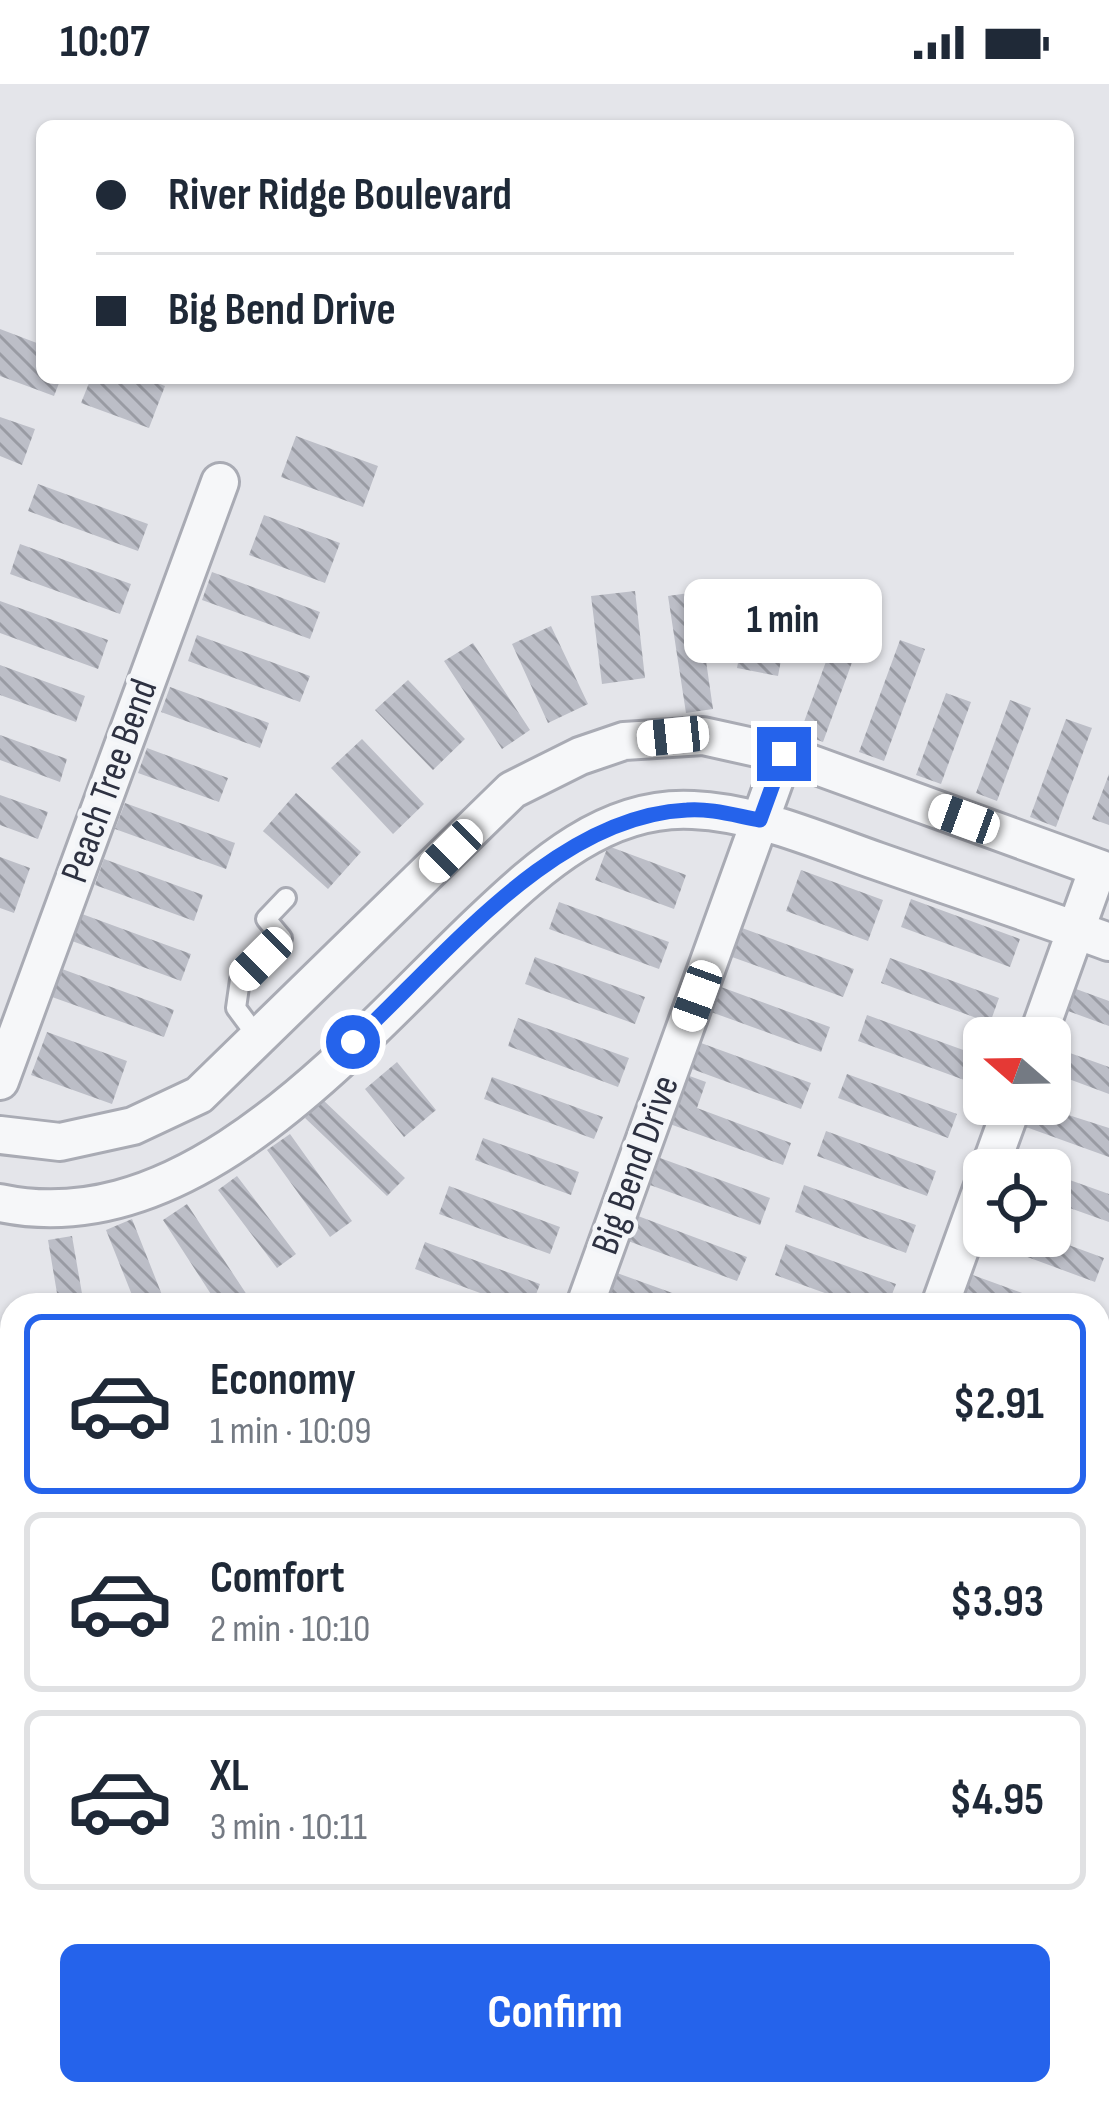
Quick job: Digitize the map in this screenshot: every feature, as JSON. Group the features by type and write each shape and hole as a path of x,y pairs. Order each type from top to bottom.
{"street":[{"name":"Peach Tree Bend","path":"0,1081 220,482"},
{"path":"0,1135 60,1142 133,1126 199,1095 512,790 624,741 703,736 784,754 1104,870 1092,936 1048,1017"},
{"name":"Big Bend Drive","path":"589,1293 784,754"},
{"path":"0,1203 40,1212 88,1206 174,1181 287,1105 551,856 626,819 690,809 760,820 1092,936"},
{"path":"944,1293 963,1241"}],"lane":[{"path":"260,1039 236,1008 240,980 282,938 266,919 286,898"}],"building":[{"path":"0,329 36,343 36,384 59,384 54,396 0,376"},
{"path":"89,384 165,386 149,428 81,403"},
{"path":"0,417 35,429 22,465 0,456"},
{"path":"296,436 378,466 363,507 281,477"},
{"path":"38,484 148,524 138,551 28,511"},
{"path":"264,515 340,543 325,583 249,555"},
{"path":"20,544 131,584 120,614 10,574"},
{"path":"212,572 320,612 310,639 202,600"},
{"path":"635,591 645,678 602,684 591,596"},
{"path":"696,592 713,709 686,713 668,596"},
{"path":"0,601 108,640 98,669 0,633"},
{"path":"749,605 790,612 778,676 737,668"},
{"path":"840,623 863,632 823,742 800,733"},
{"path":"551,626 588,704 548,723 512,644"},
{"path":"197,635 310,676 300,702 188,661"},
{"path":"900,640 925,649 884,761 859,752"},
{"path":"473,643 530,730 502,749 444,661"},
{"path":"0,665 85,696 76,722 0,695"},
{"path":"408,680 465,739 433,770 375,710"},
{"path":"170,687 269,723 260,748 161,712"},
{"path":"946,693 971,702 941,784 916,775"},
{"path":"1010,700 1031,708 997,801 976,793"},
{"path":"1066,719 1092,728 1056,827 1030,817"},
{"path":"0,735 67,759 60,782 0,760"},
{"path":"362,739 424,804 393,834 331,768"},
{"path":"147,748 228,778 219,802 138,773"},
{"path":"1109,774 1109,825 1092,819"},
{"path":"296,793 361,852 328,889 263,831"},
{"path":"0,795 48,812 38,839 0,825"},
{"path":"125,803 235,843 226,869 115,829"},
{"path":"608,846 686,875 674,909 595,880"},
{"path":"0,857 30,868 14,913 0,908"},
{"path":"104,859 203,895 194,921 95,885"},
{"path":"801,870 883,900 868,941 786,911"},
{"path":"911,899 1020,939 1010,967 901,927"},
{"path":"559,902 669,942 659,969 549,929"},
{"path":"82,914 191,954 181,981 72,941"},
{"path":"742,928 854,969 843,997 732,957"},
{"path":"535,957 645,997 635,1024 525,984"},
{"path":"890,958 999,998 992,1017 974,1017 881,983"},
{"path":"62,969 174,1010 164,1037 52,997"},
{"path":"721,987 830,1027 821,1052 711,1012"},
{"path":"1076,989 1109,1001 1109,1026 1068,1011"},
{"path":"867,1015 963,1050 963,1080 858,1041"},
{"path":"518,1018 629,1058 618,1087 508,1046"},
{"path":"47,1032 127,1061 112,1104 31,1075"},
{"path":"701,1043 811,1083 801,1109 692,1069"},
{"path":"1071,1053 1109,1067 1109,1094 1071,1080"},
{"path":"397,1062 436,1110 404,1137 365,1089"},
{"path":"684,1074 706,1082 697,1108 791,1143 783,1165 667,1123"},
{"path":"847,1074 957,1114 948,1138 838,1098"},
{"path":"492,1077 603,1117 594,1139 484,1099"},
{"path":"322,1099 405,1178 387,1196 305,1118"},
{"path":"1071,1116 1109,1128 1109,1157 1026,1127 1071,1125"},
{"path":"826,1131 936,1171 927,1196 817,1156"},
{"path":"290,1134 352,1221 330,1237 267,1150"},
{"path":"483,1138 579,1172 571,1195 475,1160"},
{"path":"660,1158 770,1198 760,1225 650,1185"},
{"path":"237,1176 296,1254 277,1268 218,1190"},
{"path":"1071,1180 1109,1194 1109,1222 1071,1208"},
{"path":"804,1185 916,1225 906,1253 795,1212"},
{"path":"449,1186 560,1227 550,1254 439,1214"},
{"path":"187,1204 246,1293 210,1293 163,1220"},
{"path":"638,1216 747,1257 737,1281 628,1241"},
{"path":"132,1219 161,1293 131,1293 106,1230"},
{"path":"72,1236 82,1293 57,1293 48,1240"},
{"path":"425,1242 540,1284 537,1293 480,1293 415,1269"},
{"path":"786,1244 896,1284 893,1293 825,1293 775,1275"},
{"path":"1071,1246 1104,1258 1095,1282 1027,1257 1071,1257"},
{"path":"617,1273 672,1293 609,1293"},
{"path":"970,1274 1022,1293 963,1293"}],"route":[{"path":"353,1042 551,856 626,819 690,809 760,820 784,754"}]}
